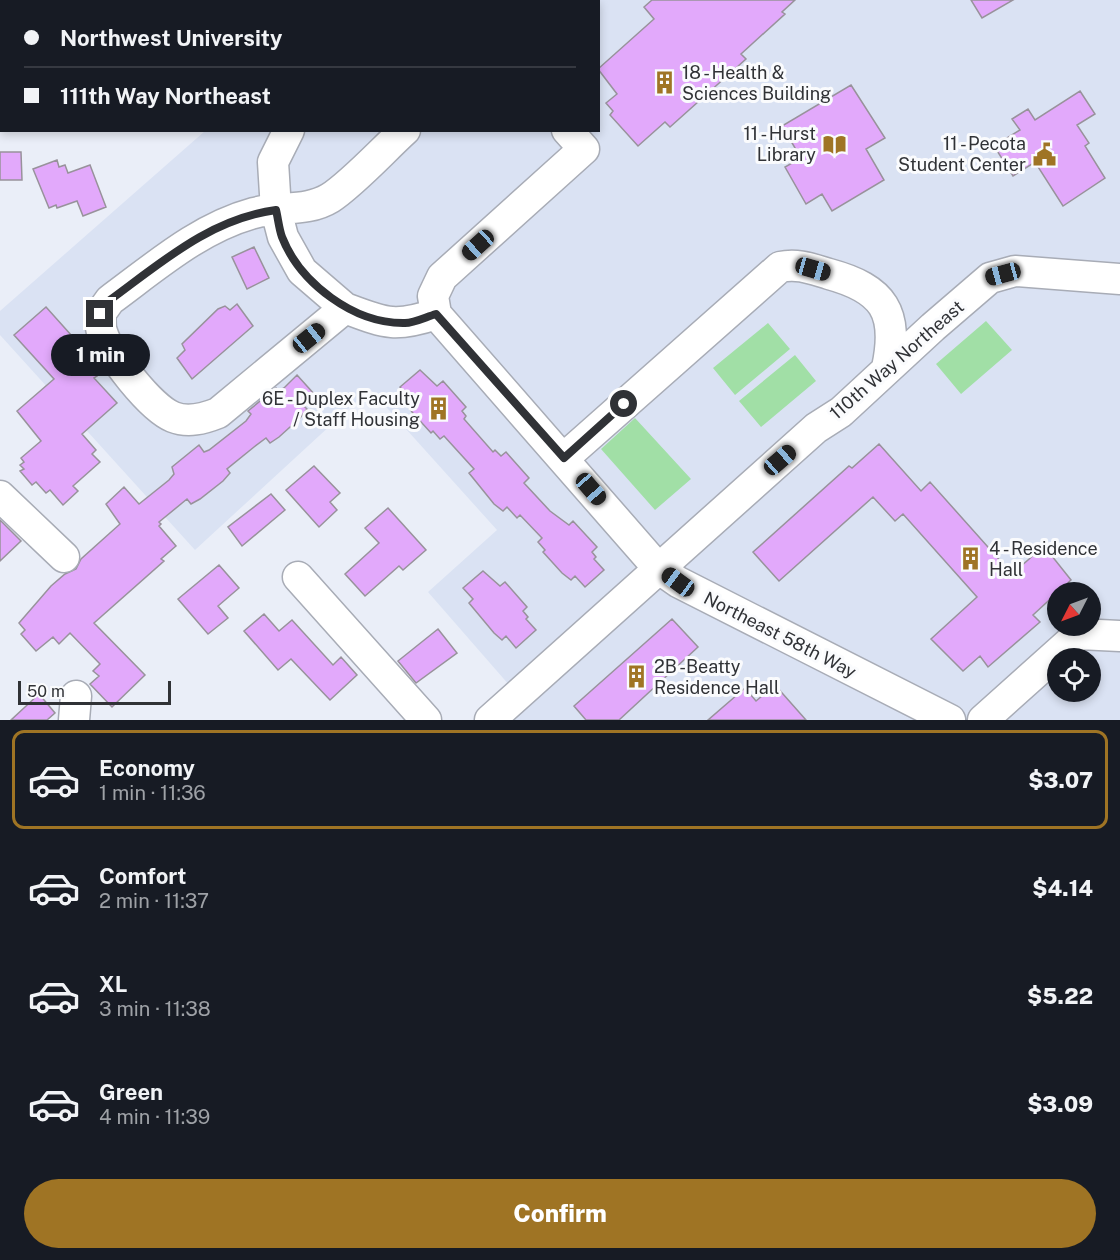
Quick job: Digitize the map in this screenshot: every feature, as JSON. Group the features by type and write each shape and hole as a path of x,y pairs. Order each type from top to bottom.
{"street":[{"path":"288,132 273,162 276,210 282,237 302,272 345,308 378,321 407,324 436,314 433,296 442,277 575,140"},
{"path":"345,308 218,413 197,421 173,417 151,404 133,382 102,333 100,314 110,300 195,238 214,228 255,213 311,206 331,197 403,132"},
{"path":"564,458 780,267 795,264 849,279 869,289 889,316 893,338 887,368"},
{"name":"110th Way Northeast","path":"490,720 816,428 841,412 887,368 990,278 1015,271 1120,279"},
{"name":"Northeast 58th Way","path":"436,314 658,568 687,587 950,720"},
{"path":"0,496 64,557"},
{"path":"298,577 426,720"},
{"path":"983,720 1079,634 1120,636"}],"shaded area":[{"path":"600,0 1120,0 1120,720 498,720 510,686 428,592 497,530 370,389 195,550 0,335 0,311 204,132 600,132"}],"green space":[{"path":"986,321 1012,350 961,394 936,364"},
{"path":"768,323 790,349 735,395 713,368"},
{"path":"795,355 816,381 761,427 739,401"},
{"path":"635,418 691,479 655,510 601,449"}],"building":[{"name":"18 - Health & Sciences Building","path":"652,0 795,0 782,12 785,14 741,54 746,59 670,127 665,122 638,146 610,115 613,111 606,103 617,94 600,72 600,67 654,19 644,7"},
{"path":"971,0 1013,0 982,18"},
{"name":"11 - Hurst Library","path":"851,85 885,138 866,149 884,180 832,211 822,194 806,204 785,167 801,158 782,126"},
{"name":"11 - Pecota Student Center","path":"1080,91 1095,114 1077,125 1089,143 1085,146 1105,178 1063,206 1035,162 1013,176 994,146 1020,130 1012,119 1028,109 1035,120"},
{"path":"0,152 21,152 22,180 0,180"},
{"path":"57,160 59,167 65,165 68,173 90,165 106,207 83,216 77,201 57,208 56,205 49,208 33,169"},
{"path":"254,247 269,278 247,289 232,257"},
{"path":"237,304 253,326 192,379 177,358 185,350 182,344 218,309 225,306 230,310"},
{"path":"46,307 97,364 91,369 97,376 94,378 117,403 82,434 96,450 92,454 100,462 73,486 78,491 63,505 50,490 46,493 36,482 32,485 20,471 24,469 20,465 24,462 21,458 41,441 17,411 54,379 14,335"},
{"path":"420,370 437,386 443,381 466,407 462,411 466,416 464,419 493,452 495,450 501,456 506,452 529,478 524,483 550,511 569,525 573,521 597,547 592,552 596,557 594,559 604,570 585,587 575,576 571,580 562,573 543,552 545,550 538,542 542,538 520,515 517,518 507,507 503,511 494,504 469,473 474,469 444,436 440,439 433,431 431,433 412,412 406,403 410,399 400,387"},
{"path":"297,375 315,395 303,405 307,409 300,418 270,443 266,438 254,447 227,469 230,473 223,481 200,499 191,504 187,499 159,522 161,524 159,526 176,546 161,559 164,561 94,623 145,675 112,707 90,684 99,676 93,671 100,664 70,633 59,644 53,637 36,651 21,634 25,630 19,623 51,586 65,574 76,569 81,559 120,524 106,504 124,487 139,504 169,480 174,474 172,467 199,445 204,452 209,450 246,421 251,414 248,411 276,388 278,391 284,388"},
{"name":"4 - Residence Hall","path":"879,444 921,491 930,482 1012,574 1044,546 1071,580 1069,582 1047,582 1047,602 1033,615 1040,622 988,667 980,656 963,671 931,639 977,597 903,514 895,521 873,497 779,581 753,552 849,466 852,468"},
{"path":"314,466 340,493 330,502 337,510 319,527 286,490"},
{"path":"271,494 285,510 242,546 228,527"},
{"path":"388,508 426,550 403,570 399,566 365,596 345,574 379,543 365,528"},
{"path":"0,520 21,541 0,561"},
{"path":"219,565 239,588 218,606 228,618 208,634 178,599"},
{"path":"483,571 500,586 505,582 527,607 523,611 528,617 526,619 536,630 516,648 506,636 502,640 494,633 469,603 473,599 463,588"},
{"path":"264,614 279,631 292,620 333,665 341,657 357,675 330,700 291,659 278,670 244,631"},
{"name":"2B -Beatty Residence Hall","path":"672,619 698,647 619,720 586,720 574,706"},
{"path":"438,629 457,653 416,683 398,661"},
{"path":"775,685 806,720 708,720 745,688 756,701"},
{"path":"39,694 55,713 47,720 11,720"}],"place":[{"name":"18 - Health & Sciences Building","path":"664,83"},
{"name":"11 - Hurst Library","path":"834,144"},
{"name":"11 - Pecota Student Center","path":"1044,154"},
{"name":"6E - Duplex Faculty / Staff Housing","path":"438,409"},
{"name":"4 - Residence Hall","path":"971,559"},
{"name":"2B -Beatty Residence Hall","path":"636,677"}],"route":[{"path":"100,314 110,300 195,238 214,228 255,213 276,210 282,237 302,272 345,308 378,321 407,324 436,314 564,458 624,404"}]}
